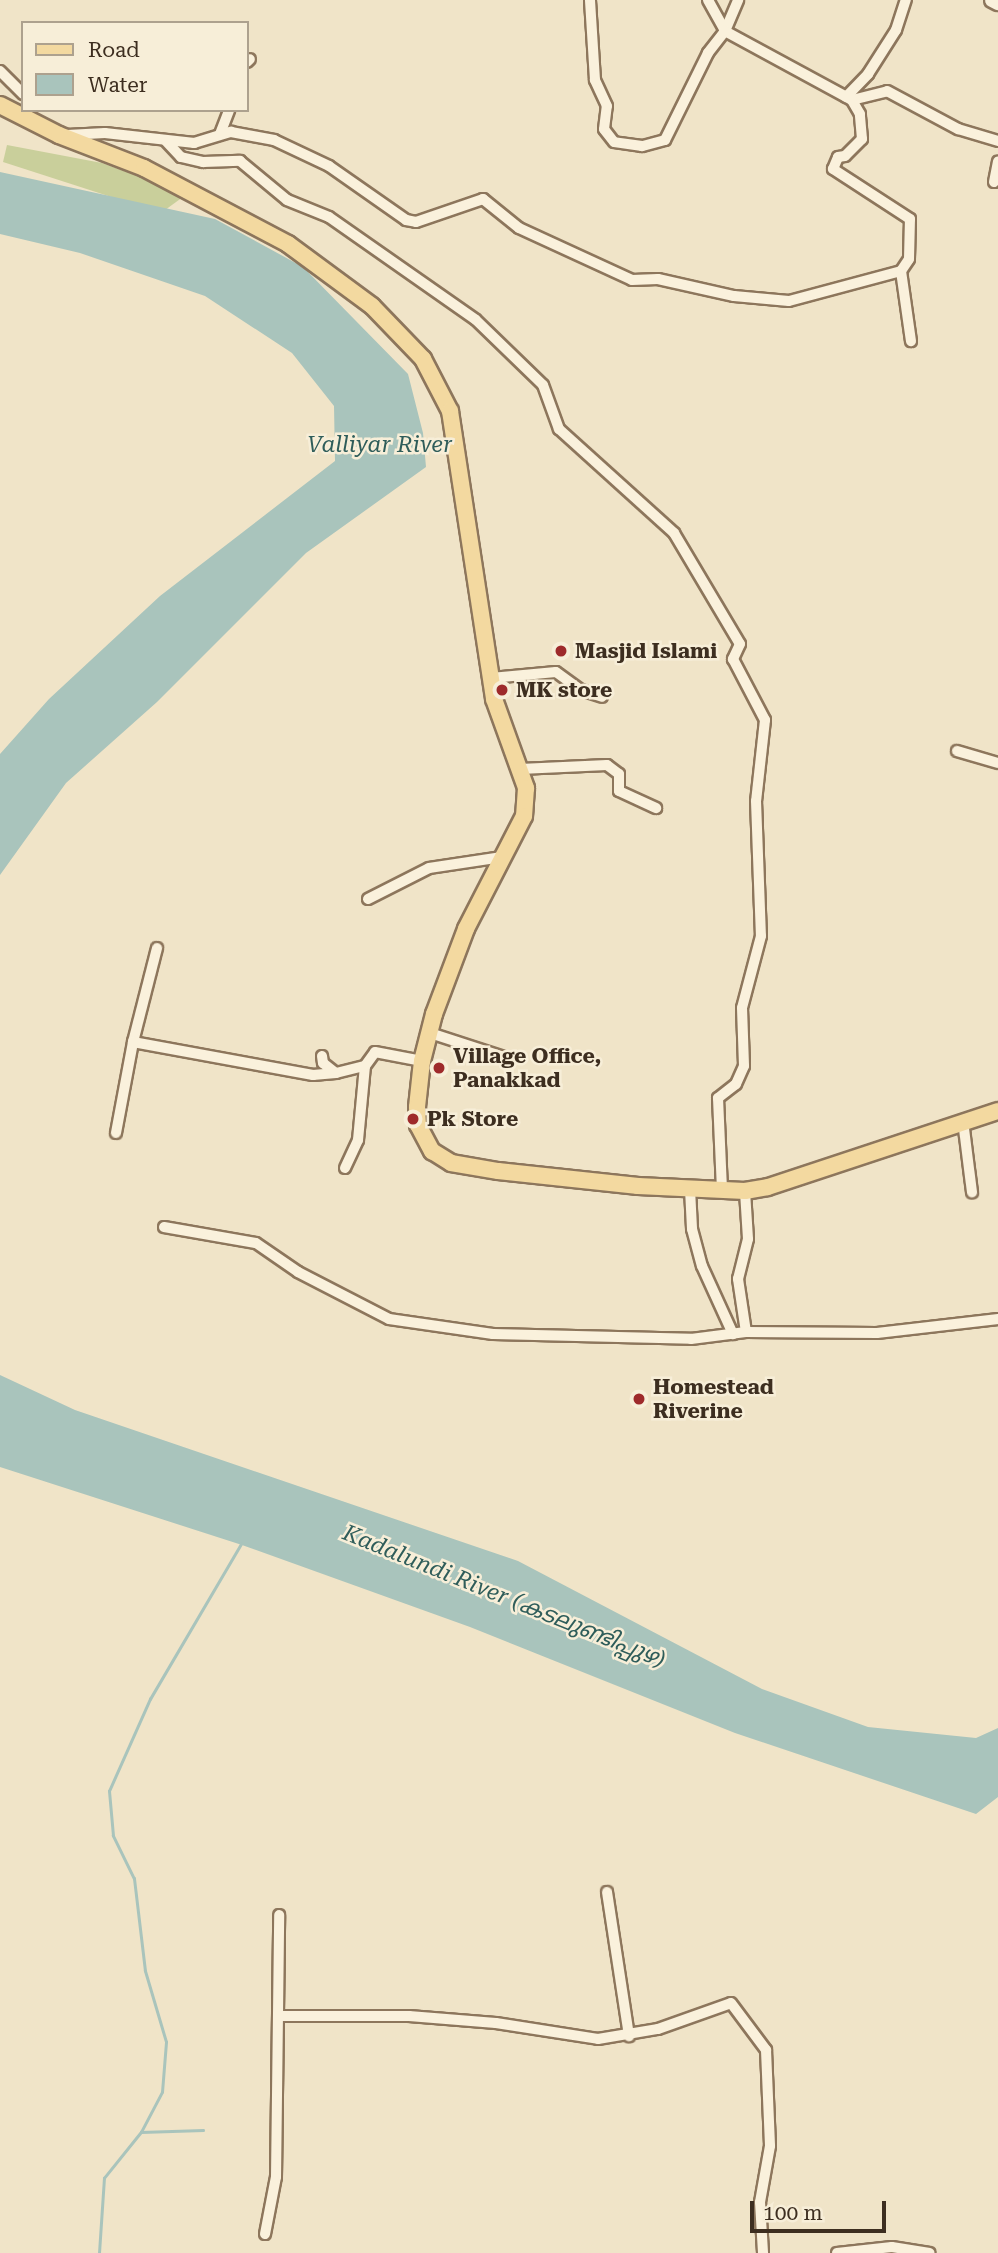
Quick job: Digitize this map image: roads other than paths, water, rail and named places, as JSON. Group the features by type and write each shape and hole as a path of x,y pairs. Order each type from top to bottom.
{"main road":[{"path":"0,105 34,117 59,135 144,168 288,244 372,306 423,359 450,411 491,678 526,788 524,816 447,976 422,1061 418,1125 432,1151 451,1163 638,1186 745,1191 818,1171 998,1111"}],"street":[{"path":"590,0 595,80 607,106 604,129 614,142 642,146 665,140 708,53 725,31 738,0"},
{"path":"59,135 105,134 194,143 220,134 274,140 320,161 406,220 416,222 483,199 519,228 632,280 658,279 734,296 789,301 901,271 909,259 910,219 832,169 838,157 845,156 862,139 859,114 849,99 725,31 708,0"},
{"path":"849,99 896,30 906,0"},
{"path":"992,0 998,3"},
{"path":"0,71 21,92"},
{"path":"849,99 887,91 958,129 998,141"},
{"path":"220,134 228,112"},
{"path":"166,141 181,157 203,162 240,161 287,200 329,217 476,320 543,385 559,429 674,533 740,644 732,652 733,659 765,720 756,801 761,936 743,1008 744,1066 736,1084 718,1098 722,1190"},
{"path":"994,182 998,161"},
{"path":"901,271 911,341"},
{"path":"491,678 556,671 581,690 602,696"},
{"path":"957,751 998,763"},
{"path":"520,769 607,765 618,774 619,791 656,807"},
{"path":"368,899 429,867 502,857"},
{"path":"116,1133 157,947"},
{"path":"430,1033 507,1058"},
{"path":"134,1042 313,1075 365,1066"},
{"path":"345,1168 358,1140 365,1066 375,1052 422,1061"},
{"path":"322,1056 323,1063 335,1073"},
{"path":"963,1121 972,1192"},
{"path":"691,1188 692,1229 702,1266 733,1334"},
{"path":"745,1191 748,1239 738,1279 746,1332"},
{"path":"164,1227 256,1243 298,1272 389,1320 493,1334 691,1339 746,1332 877,1332 998,1319"},
{"path":"607,1892 629,2036"},
{"path":"265,2234 276,2177 279,2016 275,1955 279,1915"},
{"path":"279,2016 409,2016 496,2023 598,2039 629,2036 731,2003 765,2050 770,2146 760,2202 762,2253"},
{"path":"837,2253 892,2247 930,2253"}],"water":[{"name":"Valliyar River","path":"0,172 215,219 303,267 408,374 423,433 426,467 306,553 157,702 66,783 0,875 0,754 49,699 160,596 335,461 334,406 292,353 205,296 80,253 0,234"},
{"name":"Kadalundi River (കടലുണ്ടിപ്പുഴ)","path":"0,1375 75,1410 518,1561 762,1689 868,1727 976,1738 998,1728 998,1797 976,1814 735,1733 470,1627 242,1545 0,1467"}],"waterway":[{"path":"99,2253 104,2178 141,2132 162,2092 166,2042 145,1971 134,1879 113,1836 109,1791 150,1699 241,1544"},
{"path":"141,2132 203,2130"}],"place":[{"name":"Masjid Islami","path":"561,651"},
{"name":"MK store","path":"502,690"},
{"name":"Village Office, Panakkad","path":"439,1068"},
{"name":"Pk Store","path":"413,1119"},
{"name":"Homestead Riverine","path":"639,1399"}]}
